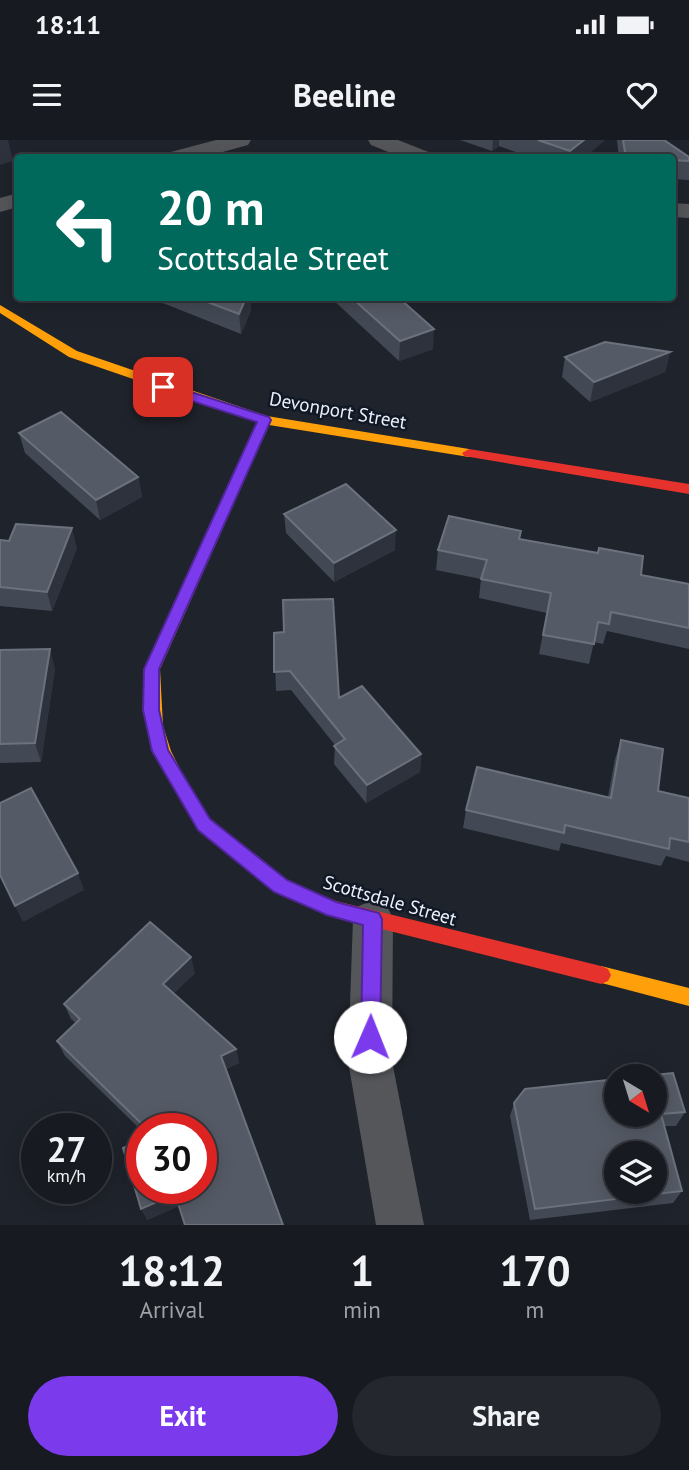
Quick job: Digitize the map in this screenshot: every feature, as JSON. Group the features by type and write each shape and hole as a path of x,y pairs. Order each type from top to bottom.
{"street":[{"path":"189,154 240,140"},
{"path":"379,140 414,154"},
{"name":"Devonport Street","path":"0,308 73,354 265,420 689,489"},
{"name":"Scottsdale Street","path":"265,420 152,669 151,710 160,751 204,825 280,886 334,909 689,997"},
{"path":"373,919 370,1061 400,1225"}],"building":[{"path":"538,140 584,140 570,151"},
{"path":"623,140 664,140 689,157 689,161 676,160 676,154 625,154"},
{"path":"205,301 245,301 239,314"},
{"path":"355,301 402,301 434,329 400,341"},
{"path":"605,342 670,352 594,382 565,357"},
{"path":"61,412 138,477 96,500 19,433"},
{"path":"346,484 396,530 334,563 284,514"},
{"path":"449,516 521,531 519,539 598,553 599,548 643,556 641,575 689,584 689,628 611,612 609,624 598,622 594,644 543,635 551,593 481,579 487,560 438,550"},
{"path":"16,524 72,528 47,592 0,587 0,540 9,541"},
{"path":"333,599 339,698 362,686 421,754 367,785 334,746 345,739 290,671 274,672 274,633 284,632 283,600"},
{"path":"50,649 35,743 0,744 0,650"},
{"path":"621,740 663,749 658,791 689,798 689,842 670,838 669,849 565,825 564,833 466,810 477,767 611,798"},
{"path":"31,788 78,873 15,906 0,875 0,803"},
{"path":"150,922 191,957 163,984 236,1049 221,1056 283,1225 185,1225 178,1204 217,1204 217,1113 131,1113 57,1041 80,1019 64,1004"},
{"path":"673,1073 685,1112 667,1114 667,1074"},
{"path":"604,1080 604,1127 665,1127 682,1191 667,1193 667,1141 604,1141 604,1201 535,1209 514,1103 525,1089"},
{"path":"140,1204 152,1204 141,1209"}],"traffic: slow":[{"path":"0,308 73,354 265,420 469,453"},
{"path":"177,779 163,751 155,726 152,669 265,420"},
{"path":"601,975 689,997"}],"traffic: jam":[{"path":"469,453 689,489"},
{"path":"177,779 204,825 280,886 334,909 601,975"}],"route":[{"path":"163,387 265,420 152,669 151,710 160,751 204,825 280,886 334,909 373,919 370,1037"}]}
